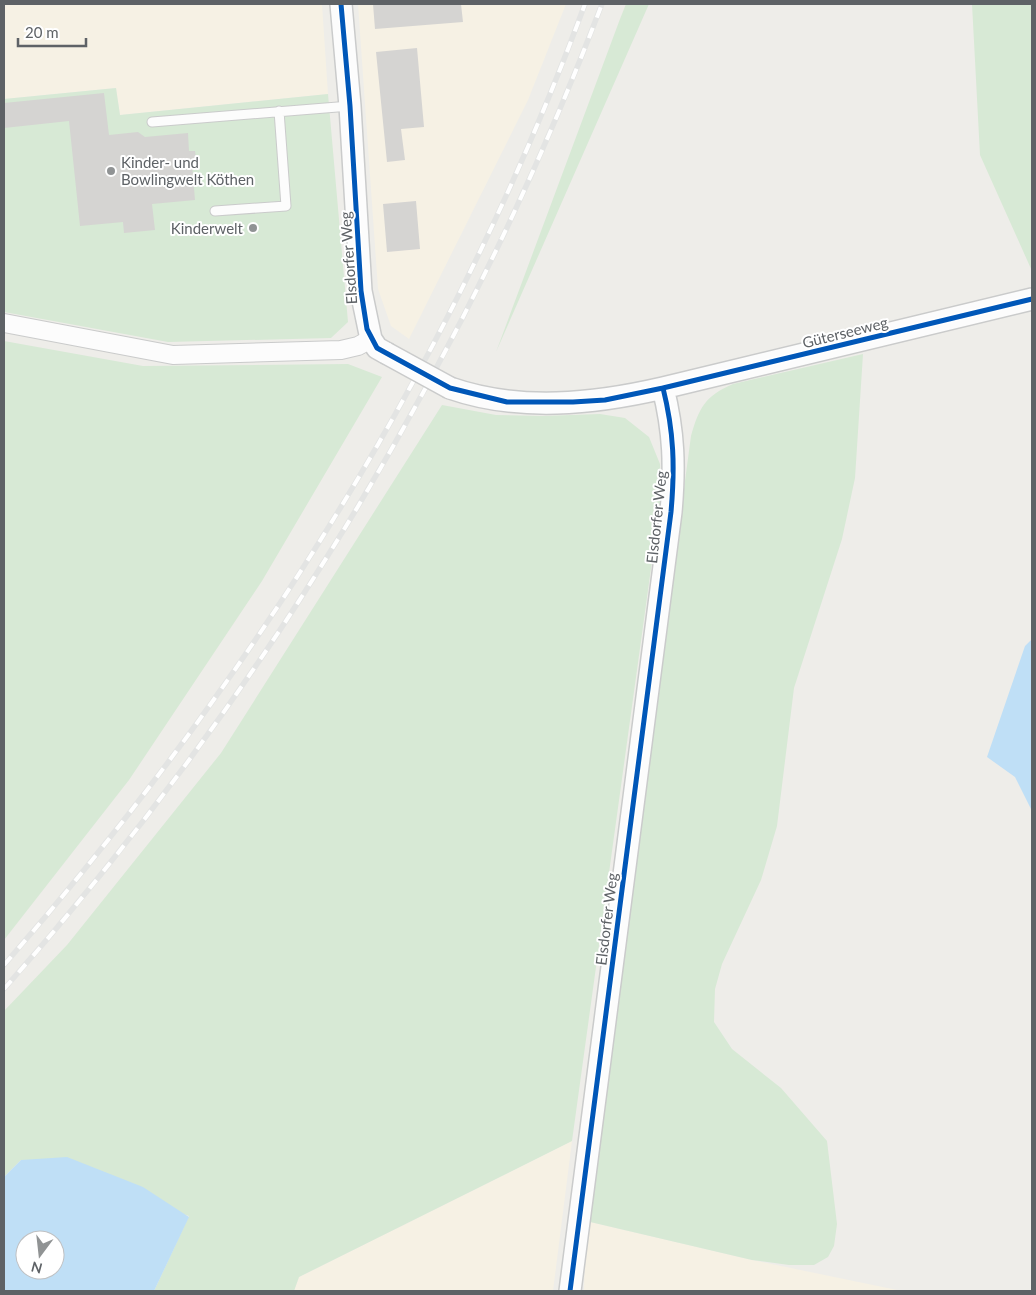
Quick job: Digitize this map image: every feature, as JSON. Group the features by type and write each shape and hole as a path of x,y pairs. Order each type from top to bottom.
{"street":[{"name":"Elsdorfer Weg","path":"341,4 350,106 359,266 366,322 371,339"},
{"name":"Güterseeweg","path":"663,388 1032,300"},
{"path":"4,323 173,355 340,350 358,346 371,339 377,348 450,388 500,400 542,403 605,400 663,388"},
{"name":"Elsdorfer Weg","path":"570,1291 673,490 673,434 663,388"}],"lane":[{"path":"152,122 350,106"},
{"path":"215,211 286,206 279,111"}],"shaded area":[{"path":"4,4 322,4 328,94 120,115 116,88 4,99"},
{"path":"358,4 566,4 528,100 409,339 391,326 378,289"},
{"path":"572,1141 553,1291 294,1291 299,1277"},
{"path":"586,1221 752,1260 902,1291 584,1291"}],"green space":[{"path":"626,4 649,4 496,352 620,19"},
{"path":"972,4 1032,4 1032,271 980,155"},
{"path":"116,88 120,115 328,94 348,322 331,338 168,342 4,312 4,99"},
{"path":"4,341 143,366 348,364 382,377 262,581 129,780 4,940"},
{"path":"863,354 855,478 842,539 794,688 777,826 761,880 722,964 715,989 714,1022 732,1049 781,1088 827,1141 837,1224 834,1246 828,1257 814,1265 789,1265 752,1260 586,1221 691,436 694,426 704,404 716,393 733,384"},
{"path":"442,405 496,415 600,414 625,418 649,437 660,464 661,496 572,1141 299,1277 294,1291 154,1291 189,1216 21,1160 4,1177 4,1011 67,945 221,753"}],"water":[{"path":"1032,639 1032,811 1015,777 987,757 1025,646"},
{"path":"67,1157 143,1187 189,1217 154,1291 4,1291 4,1177 21,1160"}],"building":[{"path":"373,4 461,4 463,22 375,29"},
{"path":"417,48 424,127 401,129 405,160 387,162 376,52"},
{"name":"Kinder- und Bowlingwelt Köthen","path":"104,93 109,135 138,132 145,137 188,133 189,151 195,151 197,164 192,164 195,200 152,204 155,230 124,233 123,222 80,226 69,121 4,128 4,103"},
{"path":"416,201 420,249 387,252 383,204"}],"railway":[{"path":"4,965 95,857 181,745 262,630 338,511 409,389 474,264 533,135 585,4"},
{"path":"4,989 98,879 186,764 270,646 348,524 420,398 487,270 547,138 602,4"}],"cycle path":[{"path":"341,4 350,106 361,291 367,329 377,348 450,388 507,402 605,400 663,388 1032,299"},
{"path":"570,1291 671,512 673,450 663,388"}],"place":[{"name":"Kinder- und Bowlingwelt Köthen","path":"111,171"},
{"name":"Kinderwelt","path":"253,228"}]}
